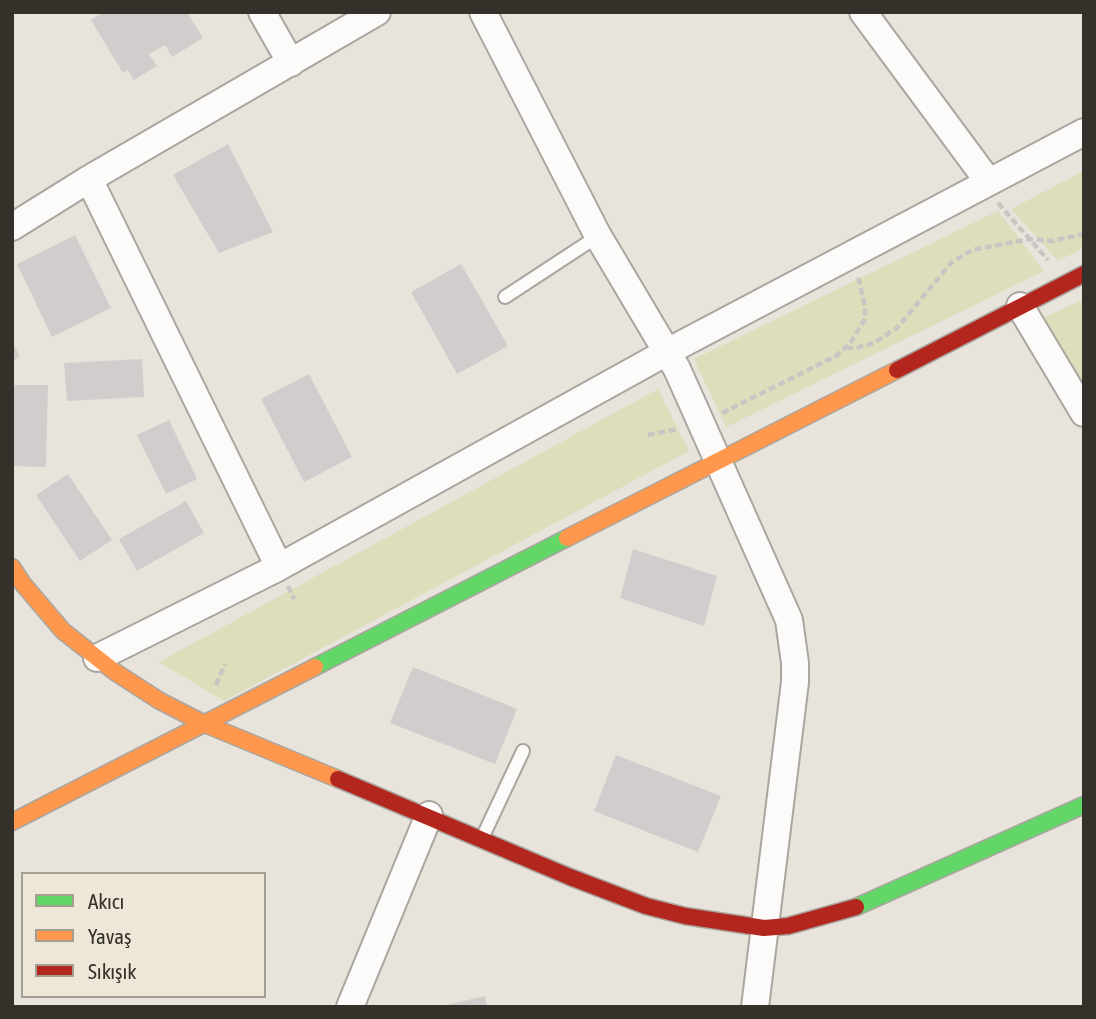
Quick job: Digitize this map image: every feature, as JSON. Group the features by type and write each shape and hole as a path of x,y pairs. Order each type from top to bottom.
{"street":[{"path":"262,12 291,63"},
{"path":"12,227 89,179 377,12"},
{"path":"483,12 598,236 667,352 789,620 795,663 755,1007"},
{"path":"863,12 985,183"},
{"path":"97,658 279,567 667,352 1084,132"},
{"path":"89,179 279,567"},
{"path":"12,821 1084,274"},
{"path":"1020,306 1084,413"},
{"path":"12,568 63,631 160,701 205,724 429,815 570,877 646,906 696,918 764,928 788,926 865,905 1084,805"},
{"path":"350,1007 429,815"}],"lane":[{"path":"505,297 598,236"},
{"path":"482,838 523,751"}],"path":[{"path":"985,183 1068,282"},
{"path":"845,348 874,343 898,327 951,263 972,250 1030,239 1052,241 1084,234"},
{"path":"648,435 701,423 836,356 845,348 861,328 865,318 862,289 850,254"}],"green space":[{"path":"1084,171 1084,248 1058,261 1011,209"},
{"path":"998,211 1044,271 726,427 694,359"},
{"path":"1080,301 1084,305 1084,390 1043,318"},
{"path":"658,389 689,451 224,701 159,662"}],"building":[{"path":"104,12 187,12 203,38 172,57 165,45 149,54 157,66 134,80 128,70 123,73 91,20"},
{"path":"228,144 273,232 219,253 173,175"},
{"path":"75,235 111,308 52,337 17,264"},
{"path":"461,264 508,346 457,374 411,292"},
{"path":"12,341 20,357 12,361"},
{"path":"142,359 144,397 67,401 64,363"},
{"path":"309,374 352,457 304,482 261,399"},
{"path":"12,385 48,385 46,467 12,466"},
{"path":"169,420 197,479 166,494 137,435"},
{"path":"68,474 112,540 80,561 36,495"},
{"path":"186,501 204,533 137,571 119,539"},
{"path":"633,549 717,576 704,626 620,598"},
{"path":"413,667 517,709 495,764 390,723"},
{"path":"616,755 721,796 698,852 594,811"},
{"path":"485,996 487,1007 442,1007 442,1006"}],"traffic: fast":[{"path":"315,667 567,538"},
{"path":"856,907 1084,805"}],"traffic: slow":[{"path":"567,538 897,370"},
{"path":"12,567 63,631 115,672 160,701 205,724 338,779"},
{"path":"12,822 315,667"}],"traffic: jam":[{"path":"897,370 1084,274"},
{"path":"338,779 570,877 646,906 685,916 764,928 788,926 856,907"}]}
